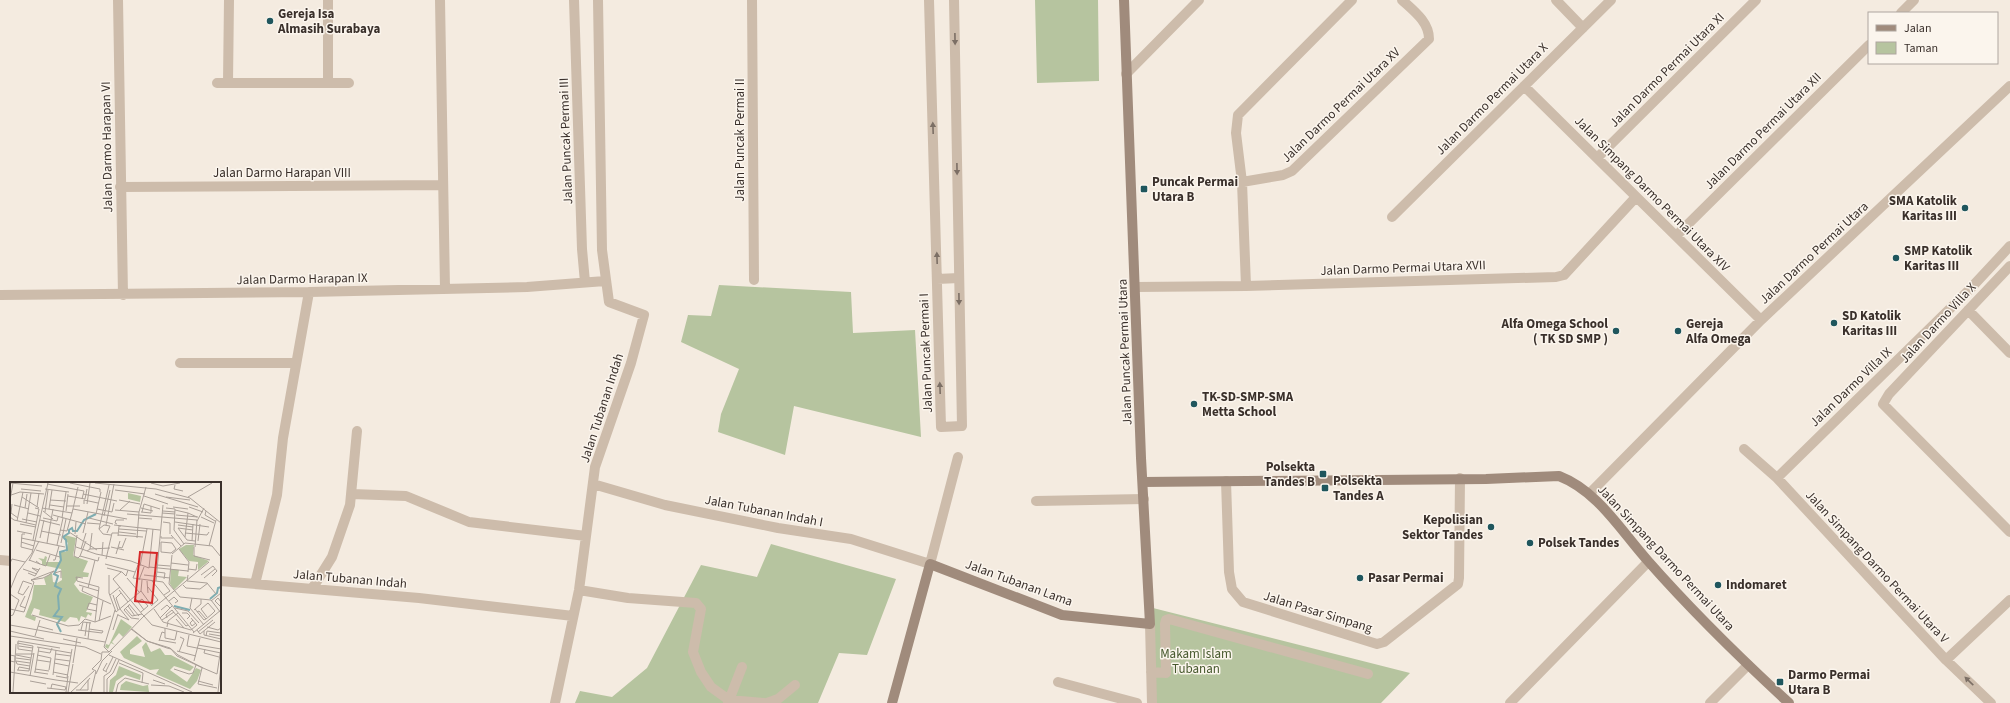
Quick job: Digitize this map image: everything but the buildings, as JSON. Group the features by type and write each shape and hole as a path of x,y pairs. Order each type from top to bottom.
{"street":[{"name":"Jalan Darmo Harapan VI","path":"118,0 123,295"},
{"path":"228,82 229,0"},
{"path":"328,0 328,83"},
{"path":"440,0 445,289"},
{"name":"Jalan Puncak Permai III","path":"574,0 582,241 585,282"},
{"path":"598,0 602,250 605,281"},
{"name":"Jalan Puncak Permai II","path":"752,0 754,280"},
{"name":"Jalan Puncak Permai I","path":"929,0 941,427 962,426 954,0"},
{"name":"Jalan Puncak Permai Utara","path":"1124,0 1152,703"},
{"path":"1126,74 1199,0"},
{"path":"1246,286 1242,182 1236,133 1238,115 1352,0"},
{"name":"Jalan Darmo Permai Utara XV","path":"1242,182 1283,175 1292,171 1429,39 1429,30 1426,24 1402,0"},
{"path":"1556,0 1583,28"},
{"name":"Jalan Darmo Permai Utara X","path":"1392,217 1611,0"},
{"name":"Jalan Darmo Permai Utara XI","path":"1597,158 1756,0"},
{"path":"1902,12 1914,0"},
{"name":"Jalan Darmo Permai Utara XII","path":"1676,236 1868,45"},
{"path":"217,82 349,82"},
{"name":"Jalan Simpang Darmo Permai Utara XIV","path":"1524,86 1761,320"},
{"name":"Jalan Darmo Permai Utara","path":"1590,494 1761,320 2010,86"},
{"name":"Jalan Darmo Harapan VIII","path":"120,187 443,185"},
{"name":"Jalan Darmo Permai Utara XVII","path":"1136,287 1246,286 1556,277 1564,275 1636,197"},
{"name":"Jalan Darmo Villa IX","path":"1777,478 1970,290 2010,246"},
{"name":"Jalan Darmo Villa X","path":"2010,266 1884,399 1883,404 1885,408 2010,532"},
{"path":"937,279 959,278"},
{"name":"Jalan Darmo Harapan IX","path":"0,295 123,295 445,289 526,287 605,281"},
{"name":"Jalan Tubanan Indah","path":"555,703 579,590 595,467 631,363 644,315 609,302 605,281"},
{"path":"255,584 277,495 283,438 295,363 309,292"},
{"path":"1968,310 2010,353"},
{"path":"180,363 295,363"},
{"path":"312,589 332,557 350,505 357,431"},
{"name":"Jalan Simpang Darmo Permai Utara V","path":"1744,449 1777,478 1946,660 1991,703"},
{"path":"892,703 958,457"},
{"name":"Jalan Simpang Darmo Permai Utara","path":"1143,482 1559,476 1569,480 1590,494 1648,562 1748,665 1789,703"},
{"name":"Jalan Pasar Simpang","path":"1226,481 1229,572 1232,589 1236,596 1243,602 1377,644 1384,642 1458,584 1460,478"},
{"name":"Jalan Tubanan Indah I","path":"593,484 665,505 778,528 851,539 930,564"},
{"path":"352,494 406,496 469,522 586,536"},
{"path":"1036,501 1144,500"},
{"path":"0,560 10,561"},
{"path":"1510,703 1648,562"},
{"name":"Jalan Tubanan Lama","path":"930,564 1062,616 1150,624"},
{"name":"Jalan Tubanan Indah","path":"221,581 573,616"},
{"path":"579,590 628,598 696,603 699,605 701,609 694,646 694,658 711,687 729,702 766,703 778,699 795,685"},
{"path":"1946,660 2010,600"},
{"path":"1150,672 1166,673 1165,624 1166,620 1169,620 1368,674"},
{"path":"1710,703 1748,665"},
{"path":"729,702 742,667"},
{"path":"1058,682 1137,703"}],"green space":[{"path":"1035,0 1098,0 1099,81 1037,83"},
{"path":"719,285 851,292 853,333 915,330 921,437 794,406 785,455 718,432 721,414 739,369 681,342 688,315 711,316"},
{"path":"771,544 896,579 867,655 839,653 818,703 575,703 580,691 612,697 647,668 701,565 757,577"},
{"name":"Makam Islam Tubanan","path":"1153,608 1410,673 1381,703 1155,703"}],"place":[{"name":"Gereja Isa Almasih Surabaya","path":"270,21"},
{"name":"Puncak Permai Utara B","path":"1144,189"},
{"name":"SMA Katolik Karitas III","path":"1965,208"},
{"name":"SMP Katolik Karitas III","path":"1896,258"},
{"name":"SD Katolik Karitas III","path":"1834,323"},
{"name":"Alfa Omega School ( TK SD SMP )","path":"1616,331"},
{"name":"Gereja Alfa Omega","path":"1678,331"},
{"name":"TK-SD-SMP-SMA Metta School","path":"1194,404"},
{"name":"Polsekta Tandes B","path":"1323,474"},
{"name":"Polsekta Tandes A","path":"1325,488"},
{"name":"Kepolisian Sektor Tandes","path":"1491,527"},
{"name":"Polsek Tandes","path":"1530,543"},
{"name":"Pasar Permai","path":"1360,578"},
{"name":"Indomaret","path":"1718,585"},
{"name":"Darmo Permai Utara B","path":"1780,682"}]}
